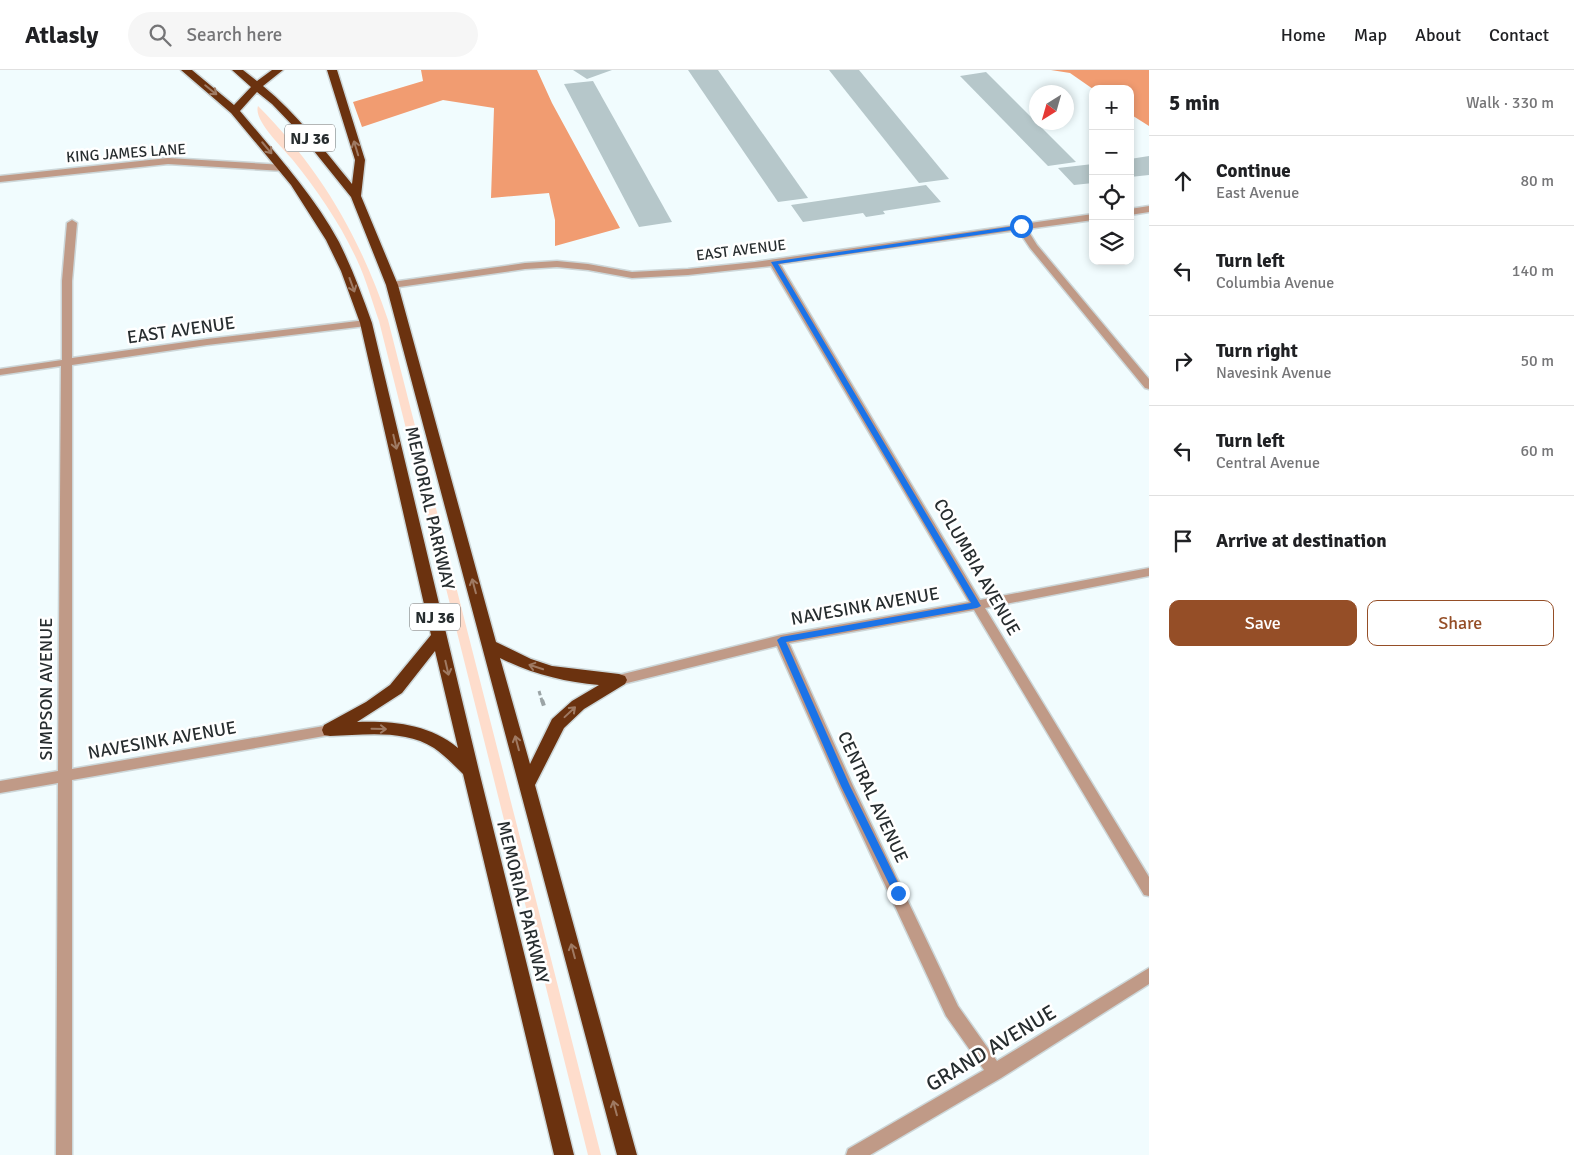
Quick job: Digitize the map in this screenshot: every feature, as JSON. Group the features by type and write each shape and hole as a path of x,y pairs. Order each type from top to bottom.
{"highway":[{"name":"MEMORIAL PARKWAY","path":"186,70 235,111 284,168 318,215 347,271 366,323 471,771 564,1155"},
{"name":"MEMORIAL PARKWAY","path":"237,70 258,86 301,128 356,196 392,286 491,646 627,1155"},
{"path":"235,111 258,86 278,70"},
{"path":"332,70 360,160 356,196"},
{"path":"330,730 372,706 396,689 439,636"},
{"path":"491,646 530,665 556,673 582,678 619,680"},
{"path":"528,783 558,724 578,705 619,680"},
{"path":"330,730 379,728 412,730 436,742 471,771"}],"street":[{"name":"KING JAMES LANE","path":"0,179 168,161 284,168"},
{"path":"1134,211 1149,209"},
{"name":"EAST AVENUE","path":"392,286 508,268 549,264 588,267 645,276 774,262 1089,218"},
{"name":"SIMPSON AVENUE","path":"64,1155 67,281 72,223"},
{"path":"1021,226 1033,246 1149,386"},
{"name":"COLUMBIA AVENUE","path":"774,262 977,606 1149,890"},
{"name":"EAST AVENUE","path":"0,372 207,342 366,323"},
{"name":"NAVESINK AVENUE","path":"619,680 781,640 977,606 1149,572"},
{"name":"CENTRAL AVENUE","path":"781,640 846,786 952,1011 995,1072"},
{"name":"NAVESINK AVENUE","path":"0,788 330,730"},
{"name":"GRAND AVENUE","path":"854,1155 995,1072 1149,975"}],"path":[{"path":"537,686 544,706"}],"shaded area":[{"path":"421,70 537,70 552,103 620,228 555,246 555,220 549,193 491,198 494,108 443,100 362,127 353,102 423,81"},
{"path":"1051,70 1149,70 1149,126 1134,117 1134,85 1089,86 1070,73"},
{"path":"258,106 301,154 336,205 365,260 388,320 601,1155 588,1155 379,321 360,267 343,233 328,207 292,159 264,126 260,119"}],"building":[{"path":"573,70 612,70 587,79"},
{"path":"688,70 718,70 808,198 778,202"},
{"path":"829,70 859,70 949,179 919,183"},
{"path":"986,72 1029,115 1029,130 1044,130 1076,162 1048,166 960,76"},
{"path":"593,81 672,222 639,227 564,84"},
{"path":"1149,156 1149,175 1134,177 1134,158"},
{"path":"1089,164 1089,183 1074,185 1058,168"},
{"path":"926,185 941,202 883,211 885,214 866,217 863,213 803,222 791,205"}],"route":[{"path":"898,893 846,786 781,640 977,606 959,572 774,262 1021,226"}]}
